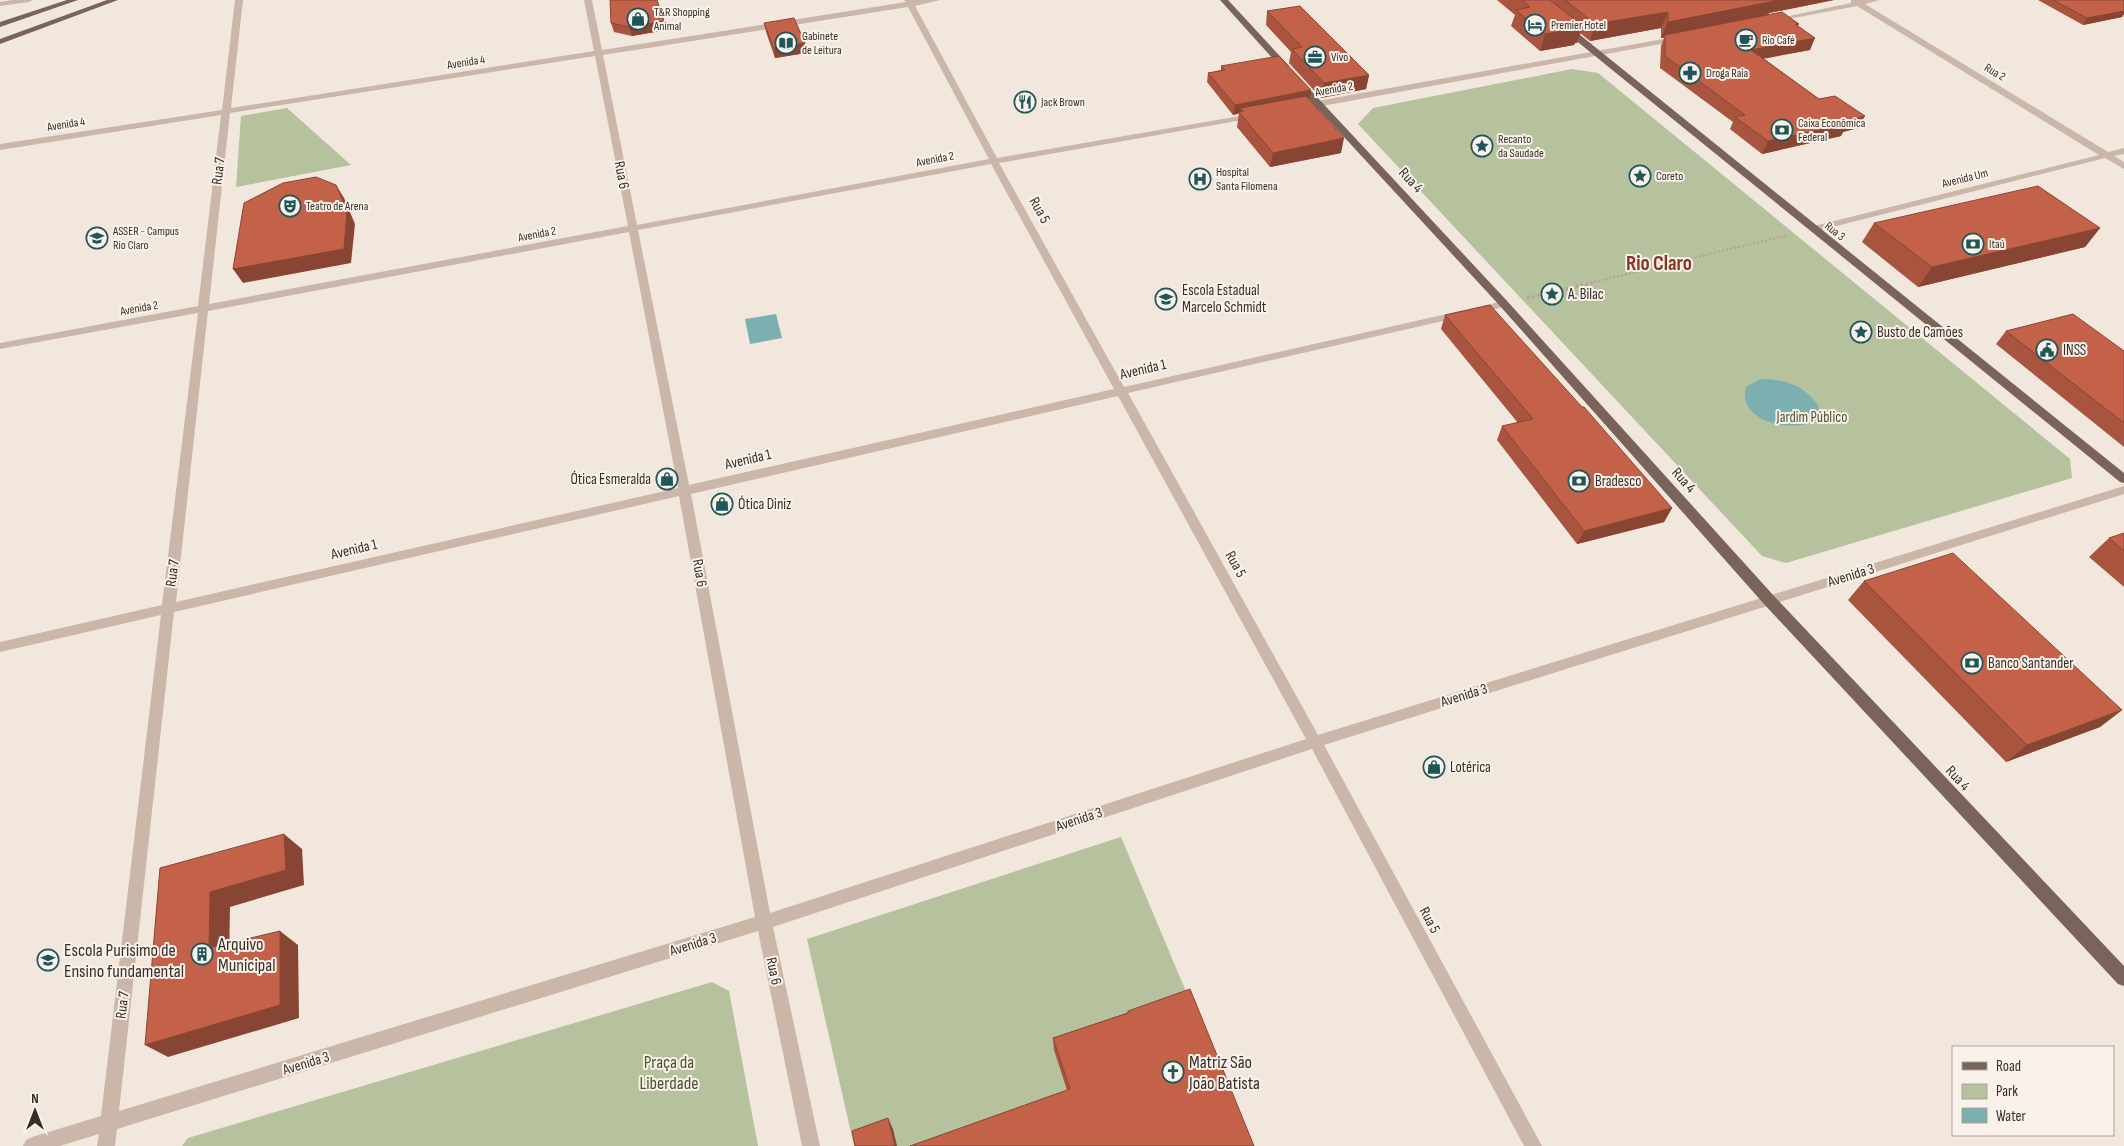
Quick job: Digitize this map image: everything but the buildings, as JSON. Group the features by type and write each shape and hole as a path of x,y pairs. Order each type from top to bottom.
{"main road":[{"path":"0,26 74,0"},
{"path":"0,42 114,0"},
{"name":"Rua 4","path":"1224,0 1504,304 1769,600 2124,978"},
{"name":"Rua 3","path":"1562,24 2124,479"}],"street":[{"path":"0,4 28,0"},
{"name":"Rua 7","path":"106,1146 239,0"},
{"name":"Rua 6","path":"588,0 684,490 764,922 810,1146"},
{"name":"Avenida 4","path":"0,147 600,54 909,2 936,0"},
{"path":"1762,22 1855,2 1876,0"},
{"name":"Rua 5","path":"909,2 994,161 1315,742 1533,1146"},
{"name":"Rua 2","path":"1855,2 2124,166"},
{"name":"Avenida 2","path":"1299,108 1686,37"},
{"name":"Avenida 2","path":"0,346 994,161 1259,114"},
{"name":"Avenida Um","path":"1813,229 2124,152"},
{"name":"Avenida 1","path":"0,647 1504,304"},
{"name":"Avenida 3","path":"32,1146 764,922 1315,742 2124,490"}],"path":[{"path":"1504,304 1813,229"}],"green space":[{"name":"Jardim Público","path":"1572,69 1598,73 2070,459 2072,478 1786,563 1762,556 1358,124 1373,108"},
{"path":"287,108 351,165 236,187 241,116"},
{"path":"1121,837 1251,1146 854,1146 807,939"},
{"name":"Praça da Liberdade","path":"712,982 729,991 758,1146 182,1146 188,1138"}],"water":[{"path":"776,314 782,338 750,344 745,319"},
{"path":"1761,379 1787,383 1805,392 1819,409 1817,419 1806,424 1790,426 1772,423 1757,416 1747,404 1746,387"}],"place":[{"name":"T&R Shopping Animal","path":"638,19"},
{"name":"Premier Hotel","path":"1535,25"},
{"name":"Rio Café","path":"1746,40"},
{"name":"Gabinete de Leitura","path":"786,43"},
{"name":"Vivo","path":"1315,57"},
{"name":"Droga Raia","path":"1690,73"},
{"name":"Jack Brown","path":"1025,102"},
{"name":"Caixa Econômica Federal","path":"1782,130"},
{"name":"Recanto da Saudade","path":"1482,146"},
{"name":"Coreto","path":"1640,176"},
{"name":"Hospital Santa Filomena","path":"1200,179"},
{"name":"Teatro de Arena","path":"290,206"},
{"name":"ASSER - Campus Rio Claro","path":"97,238"},
{"name":"Itaú","path":"1973,244"},
{"name":"A. Bilac","path":"1552,294"},
{"name":"Escola Estadual Marcelo Schmidt","path":"1166,299"},
{"name":"Busto de Camões","path":"1861,332"},
{"name":"INSS","path":"2047,350"},
{"name":"Ótica Esmeralda","path":"667,479"},
{"name":"Bradesco","path":"1579,481"},
{"name":"Ótica Diniz","path":"722,504"},
{"name":"Banco Santander","path":"1972,663"},
{"name":"Lotérica","path":"1434,767"},
{"name":"Arquivo Municipal","path":"202,954"},
{"name":"Escola Purisimo de Ensino fundamental","path":"48,960"},
{"name":"Matriz São João Batista","path":"1173,1072"}],"district":[{"name":"Rio Claro","path":"1659,263"}]}
